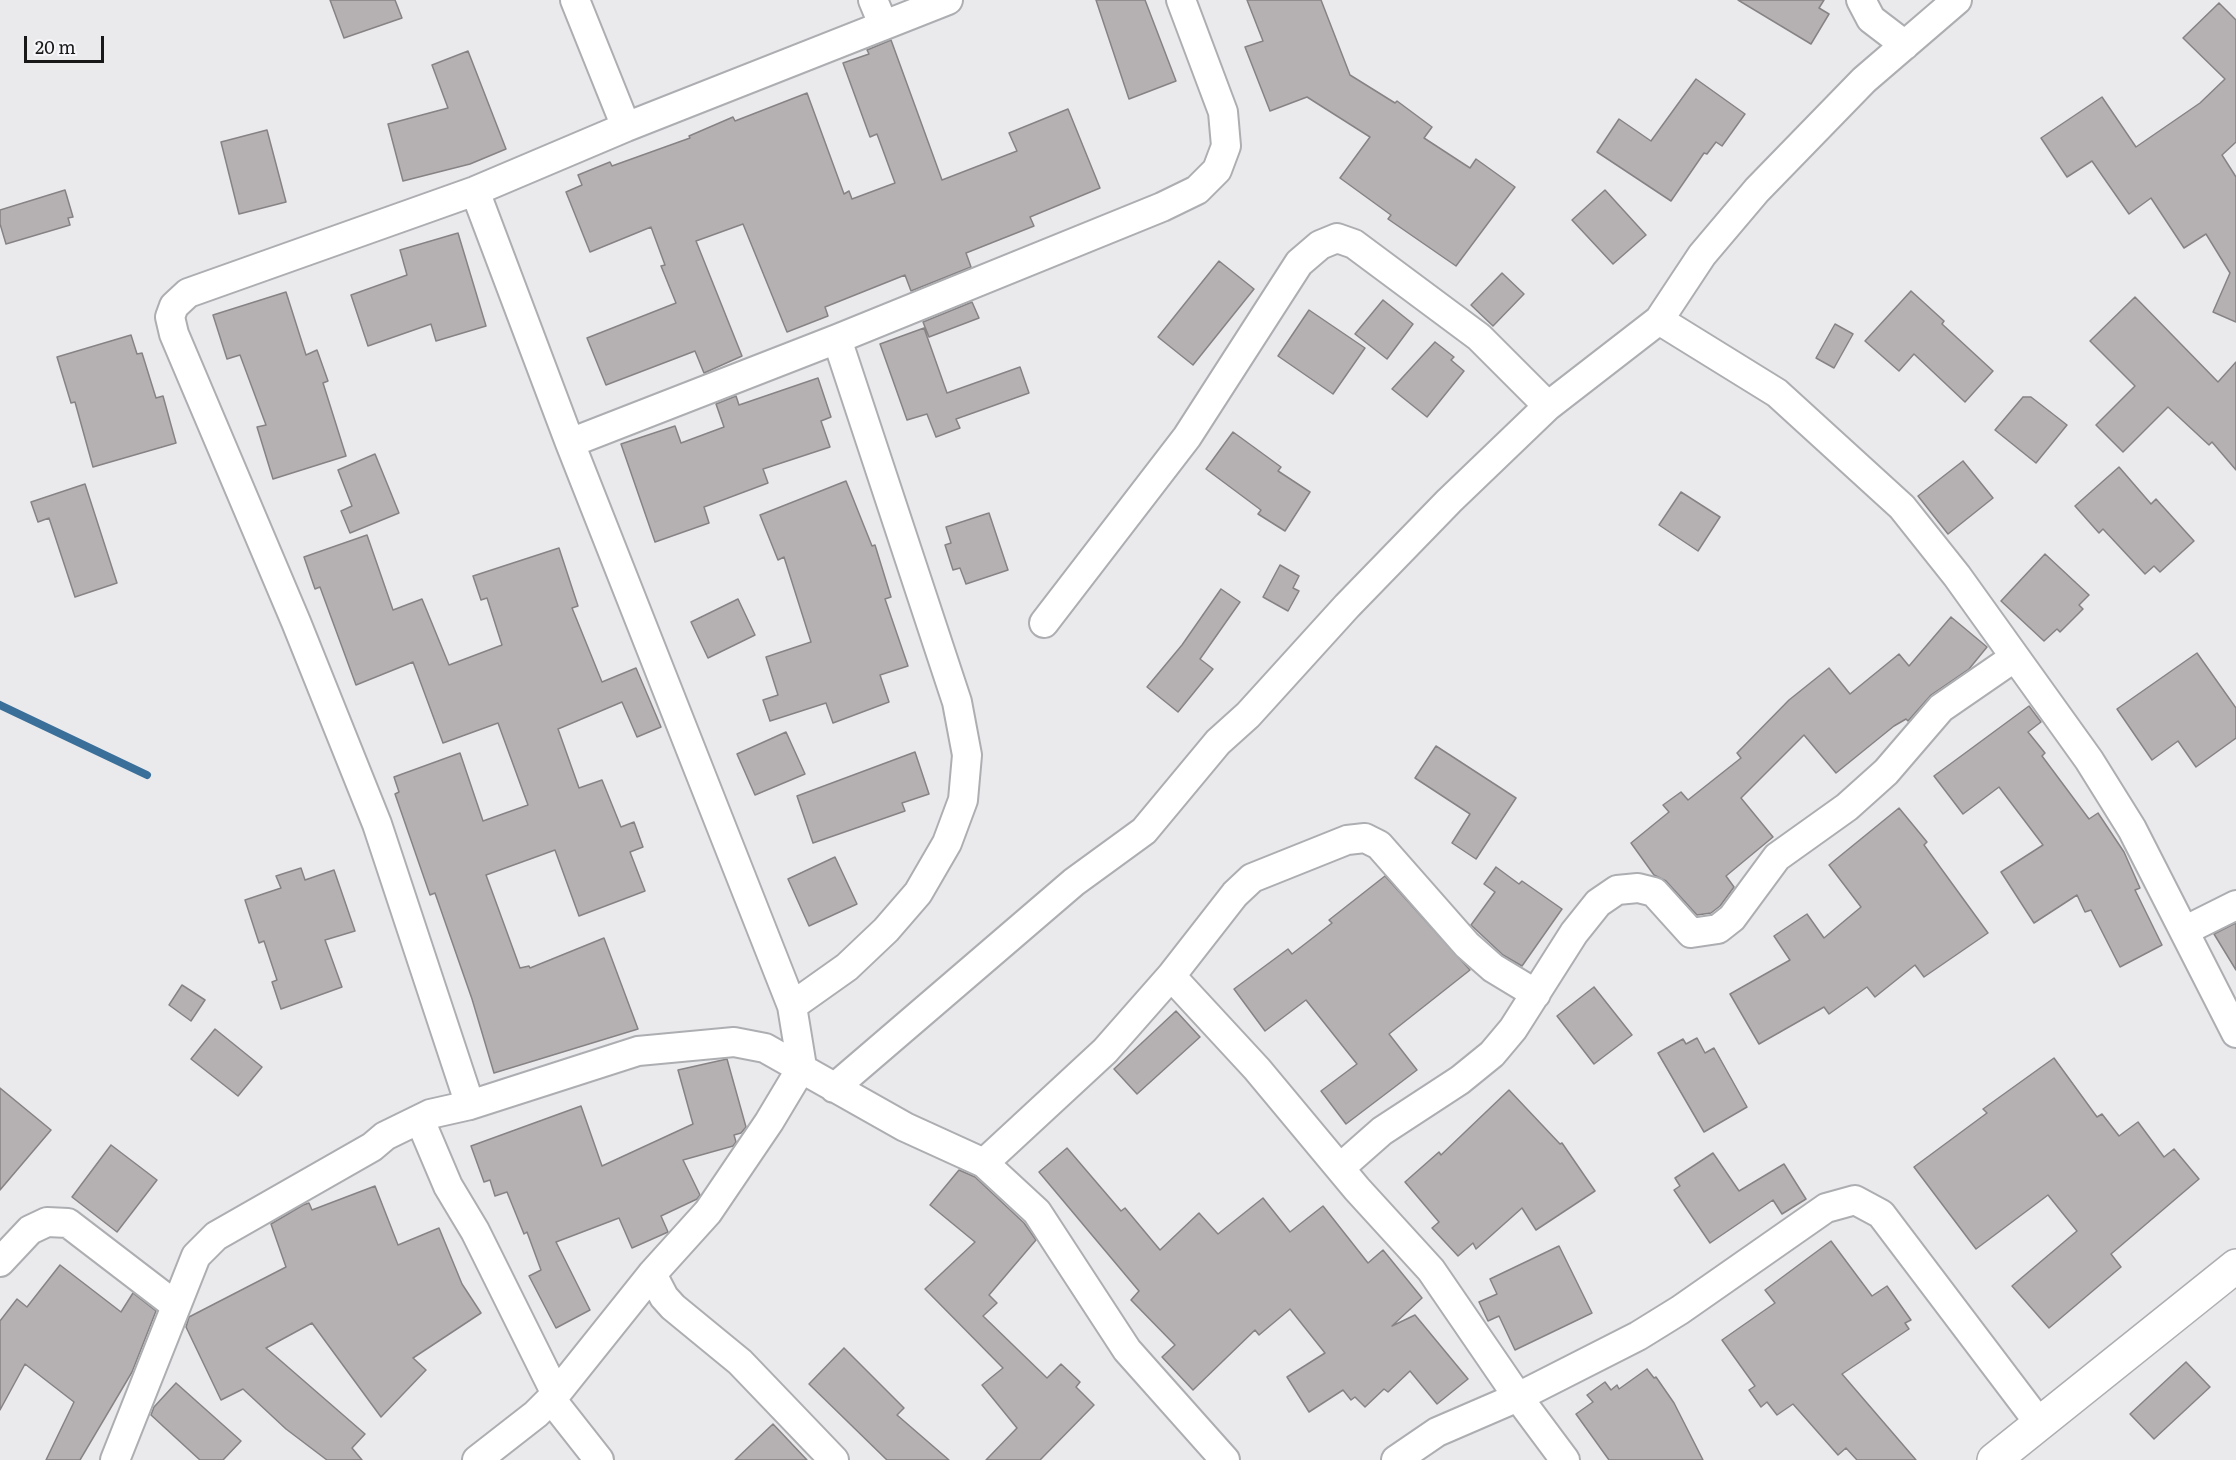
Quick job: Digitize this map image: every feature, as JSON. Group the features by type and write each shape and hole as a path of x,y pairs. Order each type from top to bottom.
{"main road":[{"path":"1994,1460 2236,1266"}],"street":[{"path":"575,0 626,127"},
{"path":"470,1105 377,825 296,622 174,334 170,317 174,306 188,293 475,191 626,127 878,12 948,0"},
{"path":"570,443 837,339 1162,207 1197,190 1217,170 1226,146 1223,112 1181,0"},
{"path":"1861,0 1871,19 1905,45"},
{"path":"834,1088 1074,882 1144,831 1218,742 1248,715 1347,606 1449,501 1548,406 1659,320 1702,255 1757,190 1864,80 1957,0"},
{"path":"475,191 570,443 792,1006 802,1067 770,1122 708,1212 652,1274 553,1396 536,1414 477,1460"},
{"path":"1044,623 1186,437 1299,263 1320,245 1338,238 1354,244 1479,337 1548,406"},
{"path":"1659,320 1777,393 1872,477 1902,507 2089,760 2126,819 2236,1033"},
{"path":"792,1006 847,967 886,930 918,893 947,843 963,800 967,755 957,702 837,339"},
{"path":"1340,1168 1382,1131 1460,1080 1492,1054 1513,1029 1574,933 1598,903 1617,890 1638,888 1654,892 1691,933 1718,930 1732,918 1777,857 1847,807 1886,772 1941,708 2015,657"},
{"path":"984,1163 1105,1051 1172,976 1235,894 1252,878 1347,840 1365,838 1378,845 1467,945 1493,968 1536,994"},
{"path":"2184,931 2236,905"},
{"path":"1172,976 1257,1069 1340,1168 1431,1270 1518,1397 1565,1460"},
{"path":"115,1460 196,1256 216,1236 372,1147 385,1136 445,1109 470,1105 656,1047 734,1042 765,1048 905,1127 984,1163 1037,1212 1127,1350 1225,1460"},
{"path":"420,1120 448,1186 475,1231 553,1396 598,1460"},
{"path":"1396,1460 1437,1432 1518,1397 1638,1335 1680,1310 1826,1209 1855,1200 1881,1214 2040,1424"},
{"path":"0,1262 30,1230 47,1222 68,1223 175,1305"},
{"path":"652,1274 664,1297 673,1307 740,1362 834,1460"}],"building":[{"path":"330,0 395,0 402,18 344,38"},
{"path":"1096,0 1145,0 1176,81 1129,99"},
{"path":"1247,0 1321,0 1350,75 1395,103 1397,101 1432,127 1424,138 1470,168 1476,159 1515,187 1456,266 1388,219 1391,215 1340,178 1370,137 1307,97 1270,111 1245,47 1263,41"},
{"path":"1738,0 1824,0 1819,8 1829,14 1811,44"},
{"path":"2219,3 2236,20 2236,142 2222,155 2236,177 2236,322 2213,312 2230,273 2206,234 2184,248 2151,198 2129,214 2092,161 2067,177 2041,138 2102,97 2136,147 2200,103 2225,79 2183,38"},
{"path":"891,40 942,180 1017,151 1009,133 1068,109 1100,188 1030,217 1034,226 966,253 971,267 911,291 905,275 825,307 828,316 787,332 743,224 696,241 742,356 704,373 695,351 606,385 587,338 676,303 661,266 665,265 651,227 590,252 566,192 582,185 578,175 610,162 612,166 690,138 689,136 733,117 735,121 807,93 844,194 849,191 852,199 895,183 877,134 870,137 843,63 869,54 867,50"},
{"path":"468,51 506,149 470,164 403,181 388,124 448,108 432,65"},
{"path":"1696,79 1745,114 1722,146 1716,142 1707,154 1704,153 1671,201 1597,152 1619,119 1651,141"},
{"path":"267,130 286,202 239,214 221,142"},
{"path":"65,190 73,217 68,218 70,225 6,244 0,224 0,210"},
{"path":"1605,190 1646,235 1613,264 1572,220"},
{"path":"458,233 486,326 436,341 431,324 368,346 351,295 407,275 400,250"},
{"path":"1219,261 1254,289 1193,365 1158,337"},
{"path":"1502,273 1524,294 1493,326 1471,305"},
{"path":"1911,291 1944,321 1942,324 1993,371 1965,402 1914,354 1899,371 1865,341"},
{"path":"286,292 306,355 317,350 328,381 323,383 346,456 273,479 257,427 266,425 240,355 227,359 213,315"},
{"path":"2135,297 2218,382 2236,362 2236,470 2212,442 2209,445 2168,407 2123,452 2096,425 2135,386 2090,341"},
{"path":"1383,300 1413,324 1387,359 1355,334"},
{"path":"972,302 979,318 929,337 923,322"},
{"path":"1309,310 1365,348 1333,394 1278,356"},
{"path":"1835,324 1853,334 1834,368 1816,358"},
{"path":"924,328 947,393 1020,367 1029,393 956,419 960,428 936,437 927,414 907,420 880,344"},
{"path":"131,335 137,354 142,353 156,398 163,396 176,443 93,467 75,402 71,403 57,357"},
{"path":"1435,342 1454,357 1451,360 1464,371 1427,417 1392,389"},
{"path":"818,378 831,417 821,421 830,447 763,469 768,483 704,507 709,523 655,542 621,444 675,426 681,443 724,427 716,404 736,396 739,405"},
{"path":"2023,397 2031,397 2067,425 2036,463 1995,430"},
{"path":"1233,432 1281,467 1278,471 1310,492 1285,531 1258,514 1261,510 1206,469"},
{"path":"375,454 399,513 350,533 341,511 352,506 338,470"},
{"path":"1963,461 1993,498 1948,534 1918,496"},
{"path":"2119,467 2151,504 2156,499 2194,541 2160,572 2154,566 2145,574 2103,529 2099,533 2075,506"},
{"path":"846,481 872,546 875,545 891,597 885,599 908,666 880,675 889,702 833,723 826,703 770,721 763,700 778,695 766,657 811,642 784,557 778,560 760,515"},
{"path":"85,484 117,583 75,597 49,518 38,522 31,502"},
{"path":"1681,492 1720,517 1698,551 1659,525"},
{"path":"989,513 1008,570 966,584 960,568 953,570 945,545 951,543 946,527"},
{"path":"367,535 393,610 422,599 449,665 502,645 487,598 481,600 473,576 559,548 578,606 572,608 602,682 636,668 661,727 637,737 622,702 558,729 579,788 602,780 621,827 634,822 643,847 630,852 645,891 579,916 555,850 486,875 520,968 529,966 530,968 604,938 638,1029 494,1073 472,999 435,893 430,895 395,794 399,792 394,777 460,753 483,821 528,805 498,723 443,743 413,662 356,685 320,587 315,589 304,557"},
{"path":"2045,554 2089,595 2079,605 2083,609 2060,632 2057,629 2044,641 2001,601"},
{"path":"1280,565 1299,576 1293,588 1299,591 1288,611 1263,597"},
{"path":"1221,589 1240,602 1200,659 1213,669 1178,712 1147,687 1182,645"},
{"path":"738,599 755,635 708,658 691,622"},
{"path":"1951,617 1987,647 1969,669 1931,695 1908,721 1906,719 1894,726 1836,773 1804,735 1741,798 1773,837 1726,876 1734,887 1720,906 1711,913 1697,915 1666,881 1654,875 1631,843 1669,812 1663,805 1681,792 1688,800 1741,758 1737,753 1789,700 1829,668 1850,694 1899,654 1909,666"},
{"path":"2197,653 2236,708 2236,738 2196,767 2178,741 2152,760 2117,709"},
{"path":"2029,706 2041,722 2028,732 2045,753 2042,756 2089,819 2098,813 2124,852 2140,888 2135,890 2162,945 2120,967 2091,910 2085,912 2077,895 2034,923 2001,872 2043,845 1999,787 1963,814 1934,776"},
{"path":"786,732 805,774 755,795 737,754"},
{"path":"1436,746 1516,798 1476,859 1452,843 1470,814 1415,778"},
{"path":"915,752 929,794 902,803 905,811 813,843 797,796"},
{"path":"1899,808 1927,842 1924,845 1988,933 1924,977 1915,965 1875,997 1867,987 1829,1014 1824,1007 1759,1044 1730,994 1790,960 1774,936 1807,914 1824,938 1861,907 1829,865"},
{"path":"835,857 857,904 809,926 788,879"},
{"path":"1496,867 1519,884 1522,881 1562,909 1522,966 1503,955 1471,925 1495,892 1484,884"},
{"path":"301,868 305,880 334,870 355,931 325,940 342,987 281,1009 272,982 277,980 264,941 259,943 245,900 281,888 276,876"},
{"path":"1385,876 1470,970 1389,1034 1417,1070 1346,1124 1321,1091 1357,1064 1306,1000 1265,1031 1234,989 1288,949 1292,954 1332,923 1329,920"},
{"path":"2236,923 2236,970 2214,934"},
{"path":"182,985 205,1000 191,1021 169,1005"},
{"path":"1594,987 1632,1035 1594,1064 1557,1016"},
{"path":"1176,1011 1200,1037 1137,1094 1114,1069"},
{"path":"215,1029 262,1067 238,1096 191,1059"},
{"path":"1697,1038 1705,1053 1714,1048 1747,1107 1704,1132 1658,1053 1683,1039 1686,1044"},
{"path":"2054,1058 2097,1117 2102,1114 2119,1136 2138,1122 2164,1157 2174,1149 2199,1179 2111,1254 2121,1267 2049,1328 2012,1286 2077,1231 2048,1195 1976,1249 1914,1167 1987,1113 1983,1109"},
{"path":"727,1059 746,1127 741,1133 734,1135 736,1142 733,1146 683,1160 700,1195 697,1199 661,1216 668,1232 632,1248 619,1218 556,1242 590,1310 556,1328 529,1276 541,1270 527,1232 524,1234 507,1192 495,1196 490,1180 484,1182 471,1146 581,1106 602,1166 693,1124 678,1070"},
{"path":"0,1088 51,1130 0,1190"},
{"path":"1509,1090 1560,1144 1562,1143 1595,1191 1536,1230 1522,1208 1476,1249 1473,1243 1458,1256 1432,1228 1439,1222 1405,1182 1439,1152 1441,1155"},
{"path":"111,1145 157,1180 117,1232 72,1197"},
{"path":"1067,1148 1121,1211 1125,1208 1160,1250 1199,1213 1218,1234 1263,1198 1290,1232 1323,1206 1368,1263 1383,1250 1422,1298 1392,1326 1415,1315 1468,1379 1437,1404 1410,1371 1388,1392 1384,1389 1365,1407 1355,1397 1351,1400 1343,1390 1309,1412 1287,1377 1325,1353 1290,1309 1259,1335 1255,1330 1193,1390 1162,1357 1175,1345 1131,1300 1139,1291 1039,1172"},
{"path":"1713,1153 1739,1191 1784,1164 1806,1199 1782,1214 1773,1200 1710,1243 1674,1190 1680,1186 1675,1178"},
{"path":"959,1170 975,1177 1024,1223 1036,1240 989,1295 997,1303 983,1316 1047,1378 1061,1364 1080,1382 1076,1387 1094,1405 1040,1460 986,1460 1017,1428 982,1385 1003,1368 925,1289 975,1242 930,1205"},
{"path":"375,1186 398,1245 439,1228 462,1284 481,1313 413,1358 426,1370 381,1417 312,1323 266,1348 365,1434 352,1448 362,1460 327,1460 286,1429 243,1389 221,1400 186,1327 189,1317 286,1267 271,1224 303,1205 309,1203 312,1210"},
{"path":"1831,1241 1872,1296 1887,1286 1911,1320 1905,1323 1909,1329 1842,1374 1916,1460 1857,1460 1846,1448 1838,1455 1793,1404 1777,1415 1767,1402 1761,1407 1749,1390 1755,1386 1722,1340 1775,1303 1765,1290"},
{"path":"1559,1246 1592,1313 1515,1350 1499,1316 1488,1321 1479,1302 1497,1294 1490,1279"},
{"path":"60,1265 121,1312 133,1293 156,1311 132,1372 80,1460 46,1460 74,1402 25,1364 0,1410 0,1321 17,1299 27,1307"},
{"path":"844,1348 904,1408 897,1415 949,1460 887,1460 809,1384"},
{"path":"2186,1362 2210,1387 2154,1439 2130,1414"},
{"path":"1647,1369 1654,1378 1656,1377 1674,1403 1703,1460 1609,1460 1576,1414 1593,1402 1587,1395 1605,1382 1611,1390 1617,1385 1619,1389"},
{"path":"176,1383 241,1441 223,1460 200,1460 151,1415 154,1407"},
{"path":"773,1424 807,1460 735,1460"}],"waterway":[{"path":"0,705 147,775"}]}
